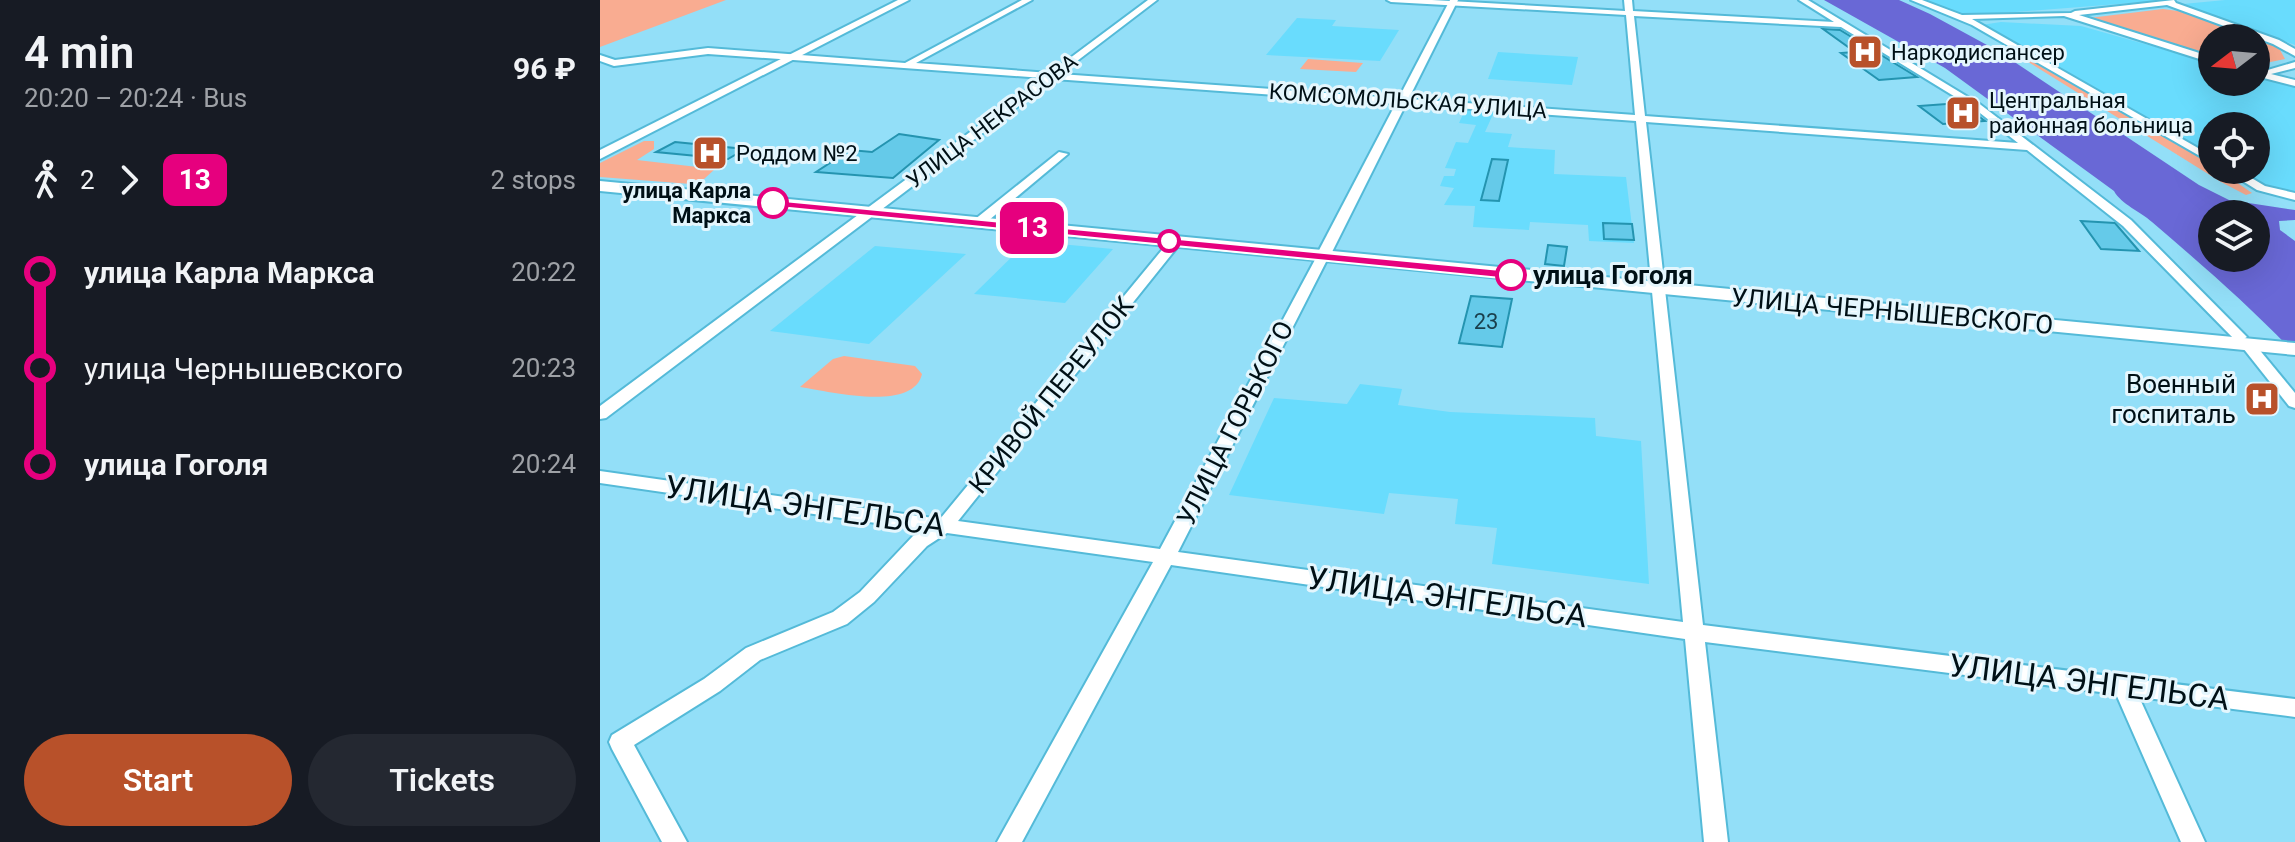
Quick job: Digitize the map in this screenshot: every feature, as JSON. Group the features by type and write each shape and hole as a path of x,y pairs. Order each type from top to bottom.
{"main road":[{"name":"УЛИЦА ЧЕРНЫШЕВСКОГО","path":"600,186 2263,347"}],"street":[{"path":"600,155 905,0"},
{"path":"906,66 1028,0"},
{"name":"УЛИЦА НЕКРАСОВА","path":"600,414 1153,0"},
{"path":"1391,0 1845,25"},
{"path":"1628,0 1716,842"},
{"path":"1803,0 1978,107 2127,223 2263,347 2295,403"},
{"path":"1915,0 1975,23 2198,152"},
{"path":"2076,17 2075,13 2193,0"},
{"path":"2165,1 2294,51"},
{"name":"УЛИЦА ГОРЬКОГО","path":"1009,842 1165,558 1453,2"},
{"path":"1963,17 2056,13 2198,56"},
{"path":"1975,23 2086,23"},
{"name":"КОМСОМОЛЬСКАЯ УЛИЦА","path":"600,58 614,63 698,51 2028,147"},
{"path":"2270,70 2295,65"},
{"path":"2270,76 2295,83"},
{"path":"978,223 1063,154"},
{"path":"2254,184 2295,197"},
{"name":"КРИВОЙ ПЕРЕУЛОК","path":"675,842 620,742 712,685 753,654 840,618 867,597 920,541 944,526 1175,242"},
{"name":"УЛИЦА ЭНГЕЛЬСА","path":"600,477 1694,632 2295,708"},
{"path":"2123,686 2193,842"}],"shaded area":[{"path":"600,0 726,0 600,47"},
{"path":"1824,0 1899,0 1930,14 1998,51 2199,185 2229,200 2198,200 2198,262 2114,191 1945,68"},
{"path":"1917,0 2170,0 1964,16"},
{"path":"2225,0 2295,0 2295,45 2270,36 2270,24 2238,24 2183,4"},
{"path":"2163,9 2185,12 2219,24 2198,24 2198,53 2089,18"},
{"path":"1297,18 1336,20 1332,26 1399,30 1380,61 1266,55"},
{"path":"2001,22 2081,26 2198,59 2198,96 2270,96 2270,80 2295,87 2295,196 2260,184 2270,184 2270,112 2198,112 2198,151 1981,25"},
{"path":"2270,43 2280,50 2285,59 2270,62"},
{"path":"1498,52 1578,57 1572,85 1488,79"},
{"path":"2019,52 2198,157 2198,168 2014,53"},
{"path":"1308,59 1363,63 1356,72 1300,69"},
{"path":"1465,110 1494,112 1485,132 1512,134 1508,147 1555,150 1554,174 1626,177 1634,243 1589,241 1588,225 1530,222 1529,230 1473,227 1475,206 1444,205 1454,188 1440,186 1444,176 1454,176 1456,169 1445,168 1456,142 1468,143 1476,125 1459,123"},
{"path":"644,141 654,141 654,149 637,160 715,169 704,179 691,184 600,177 600,163"},
{"path":"2225,184 2239,184 2252,193 2246,195"},
{"path":"2270,206 2295,210 2295,220 2279,221 2280,230 2295,241 2295,354 2209,272 2270,272"},
{"path":"1028,241 1113,249 1065,303 974,294"},
{"path":"875,246 966,254 869,344 770,331"},
{"path":"844,356 915,366 922,374 915,386 903,393 887,396 868,397 800,387 833,359"},
{"path":"1360,384 1402,389 1398,405 1450,412 1595,418 1596,436 1641,441 1649,584 1492,564 1497,528 1455,524 1458,499 1389,493 1384,514 1229,495 1274,398 1347,404"}],"building":[{"path":"1823,29 1840,30 1917,77 1879,80 1841,53 1855,52"},
{"name":"Центральная районная больница","path":"1960,103 1985,121 1943,124 1919,106"},
{"path":"899,134 939,140 893,178 816,172 850,150 872,152"},
{"name":"Роддом №2","path":"675,142 745,149 728,159 656,152"},
{"path":"1492,159 1508,160 1499,201 1481,200"},
{"path":"2081,221 2115,223 2139,251 2101,249"},
{"path":"1603,223 1632,224 1634,240 1604,239"},
{"path":"1548,245 1567,247 1564,266 1545,264"},
{"path":"1471,296 1512,299 1502,347 1459,343"}],"bus line":[{"name":"13","path":"773,203 1511,275"}],"place":[{"name":"Наркодиспансер","path":"1865,52"},
{"name":"Центральная районная больница","path":"1963,113"},
{"name":"Роддом №2","path":"710,153"},
{"name":"улица Карла Маркса","path":"773,203"},
{"name":"улица Гоголя","path":"1511,275"},
{"name":"Военный госпиталь","path":"2262,399"}]}
